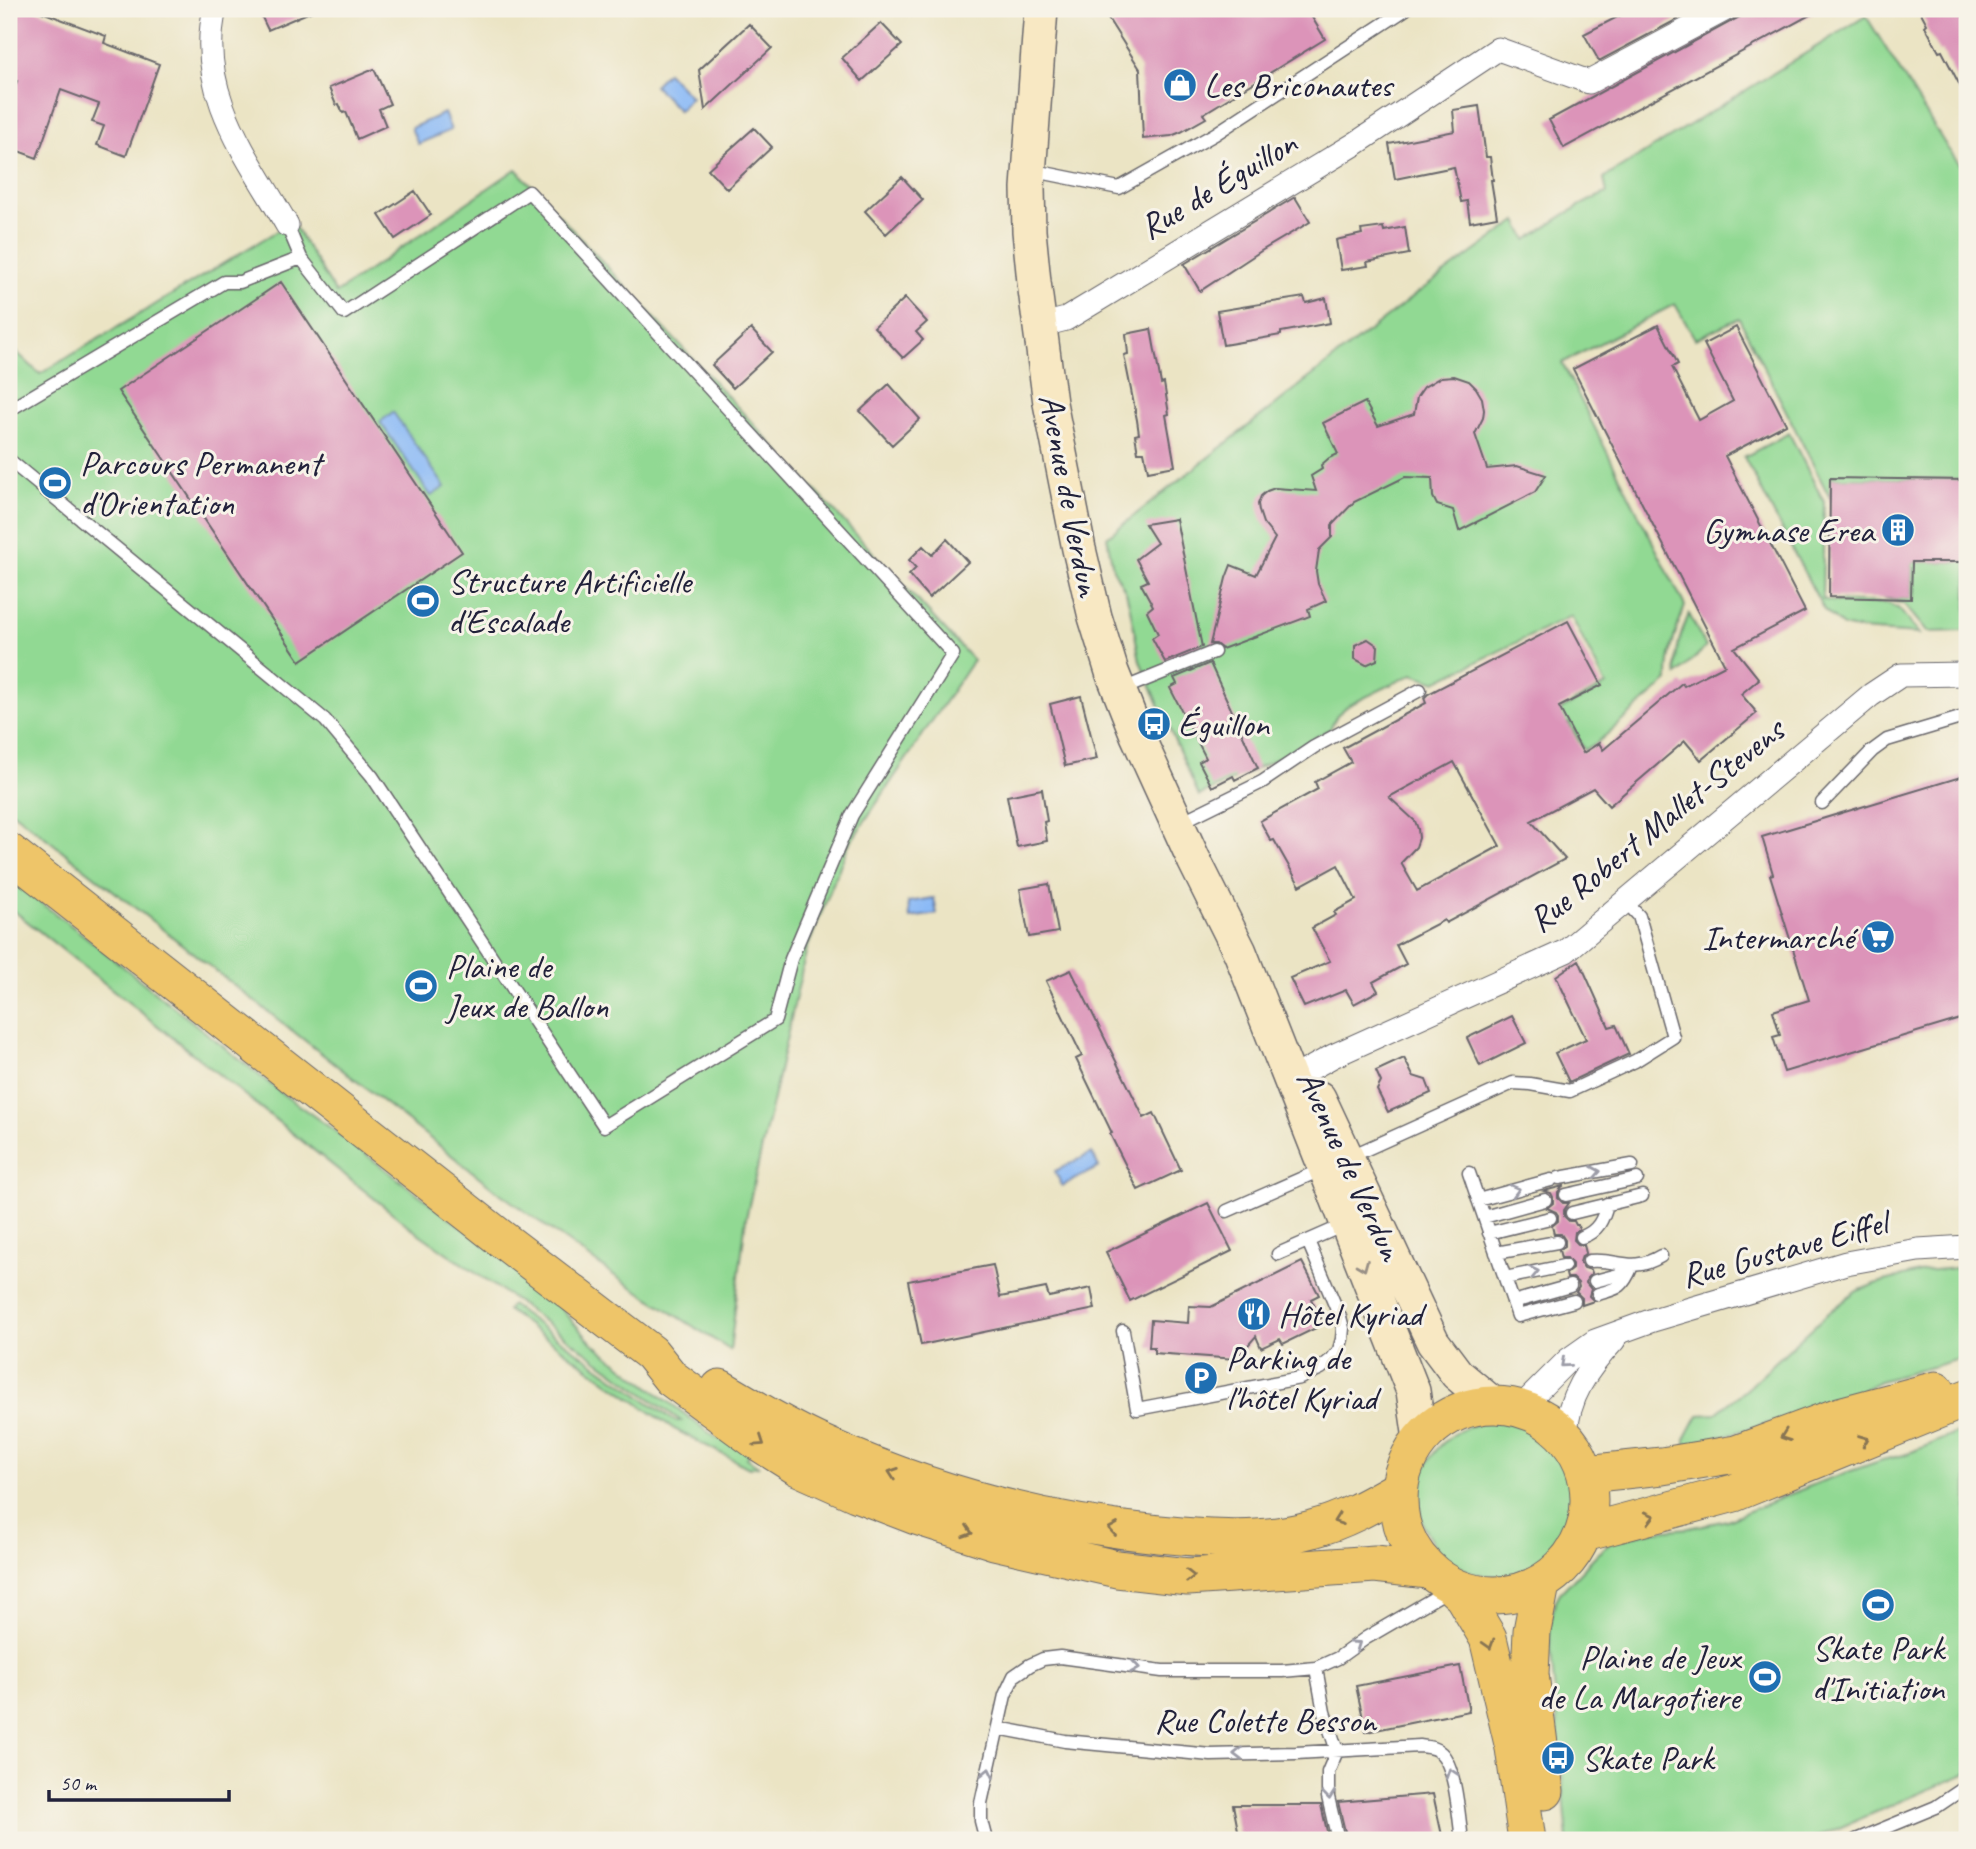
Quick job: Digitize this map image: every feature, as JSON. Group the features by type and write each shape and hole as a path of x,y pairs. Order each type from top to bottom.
{"main road":[{"name":"Avenue de Verdun","path":"1041,9 1030,170 1029,231 1039,327 1050,403 1079,550 1119,690 1137,735 1240,952 1360,1217 1433,1342 1457,1374 1506,1406"},
{"path":"9,852 650,1353 671,1378 757,1441 798,1466 856,1493 916,1516 994,1541 1117,1569 1188,1577 1375,1564 1441,1578 1482,1595 1513,1594 1541,1584 1562,1568 1578,1547 1584,1533 1589,1488 1586,1474 1578,1454 1566,1436 1552,1424 1537,1415 1506,1406 1465,1409 1438,1422 1420,1439 1406,1462 1399,1489 1400,1518 1410,1546 1441,1578 1463,1596 1488,1638 1514,1748 1527,1840"},
{"name":"Avenue de Verdun","path":"1240,952 1268,993 1306,1071 1336,1163"},
{"name":"Avenue de Verdun","path":"1360,1217 1413,1391 1420,1439"},
{"path":"650,1353 680,1365 773,1419 826,1446 887,1471 1007,1508 1072,1522 1211,1539 1264,1538 1312,1530 1353,1515 1399,1489"},
{"path":"1586,1474 1662,1466 1736,1454 1839,1416 1967,1381"},
{"path":"1584,1533 1734,1493 1967,1398"},
{"path":"1541,1584 1532,1631 1530,1674 1551,1840"}],"street":[{"path":"215,9 210,51 212,74 219,99 228,123 286,225"},
{"name":"Rue de Éguillon","path":"1039,327 1066,319 1355,144 1498,49 1589,82 1726,9"},
{"name":"Rue Robert Mallet-Stevens","path":"1306,1071 1333,1056 1566,951 1871,695 1891,682 1901,676 1913,674 1967,674"},
{"name":"Rue Gustave Eiffel","path":"1506,1406 1595,1341 1653,1320 1846,1263 1918,1250 1967,1247"},
{"name":"Rue Gustave Eiffel","path":"1566,1436 1570,1407 1582,1379 1620,1332"}],"lane":[{"path":"1030,170 1119,188 1215,134 1406,9"},
{"path":"9,460 325,720 372,776 604,1126 775,1020 791,958 852,815 953,654 529,192 344,313 302,258 286,225"},
{"path":"9,410 224,282 240,282 302,258"},
{"path":"1119,690 1214,652"},
{"path":"1178,824 1262,782 1314,747 1420,690"},
{"path":"1822,803 1886,740 1967,716"},
{"path":"1227,1211 1513,1083 1570,1091 1635,1060 1673,1037 1639,915 1625,901"},
{"path":"1478,1200 1555,1179 1632,1166"},
{"path":"1469,1173 1518,1316 1574,1301"},
{"path":"1566,1195 1637,1179"},
{"path":"1572,1213 1642,1196"},
{"path":"1484,1217 1545,1200"},
{"path":"1582,1237 1599,1225 1607,1204"},
{"path":"1278,1254 1360,1217"},
{"path":"1489,1233 1550,1218"},
{"path":"1122,1331 1137,1409 1300,1378 1321,1368 1339,1350 1343,1328 1308,1241"},
{"path":"1496,1253 1557,1242"},
{"path":"1597,1288 1631,1266 1661,1256"},
{"path":"1589,1261 1604,1260 1631,1266"},
{"path":"1505,1278 1564,1266"},
{"path":"1513,1302 1570,1286"},
{"path":"985,1840 981,1803 1005,1695 1014,1676 1030,1665 1043,1659 1060,1657 1162,1671 1282,1671 1316,1668 1338,1658 1366,1638 1441,1578"},
{"path":"1316,1668 1324,1712 1336,1751 1328,1772 1328,1797 1338,1840"},
{"name":"Rue Colette Besson","path":"998,1727 1065,1741 1211,1755 1420,1746 1432,1748 1442,1754 1454,1784 1462,1840"},
{"path":"1856,1840 1936,1807 1967,1786"}],"green space":[{"path":"1866,16 1948,149 1967,170 1967,480 1831,478 1830,498 1739,318 1695,339 1675,304 1562,363 1685,606 1675,634 1668,681 1598,742 1584,750 1569,723 1538,739 1507,739 1606,685 1571,616 1436,682 1413,674 1349,705 1337,715 1330,729 1283,756 1199,796 1140,661 1126,592 1113,569 1107,537 1420,291 1517,221 1527,240 1576,208 1607,193 1604,178"},
{"path":"516,169 973,660 848,846 806,952 746,1218 730,1350 615,1276 501,1194 9,809 9,345 40,374 292,222 336,293"},
{"path":"1789,433 1824,502 1822,599 1888,603 1899,609 1919,634 1860,630 1843,626 1824,610 1744,457"},
{"path":"1912,562 1967,562 1967,631 1927,632 1904,604 1883,598 1911,599"},
{"path":"1689,614 1706,647 1677,675 1677,652"},
{"path":"9,879 284,1095 543,1289 592,1343 716,1438 751,1451 747,1458 758,1466 749,1468 674,1429 507,1310 511,1305 675,1421 681,1421 415,1231 9,907"},
{"path":"1967,1267 1967,1357 1880,1381 1854,1394 1781,1420 1685,1446 1685,1439 1698,1415 1715,1414 1744,1391 1827,1314 1857,1291 1923,1271"},
{"path":"1496,1422 1525,1428 1550,1445 1567,1470 1573,1499 1567,1528 1550,1553 1525,1570 1496,1576 1467,1570 1442,1553 1425,1528 1419,1499 1425,1470 1442,1445 1467,1428"},
{"name":"Plaine de Jeux de La Margotiere","path":"1967,1429 1967,1773 1811,1840 1568,1840 1549,1629 1555,1602 1560,1593 1597,1554 1613,1541 1654,1531 1689,1528 1727,1520 1825,1480 1904,1455"}],"water":[{"path":"667,72 691,97 679,111 654,85"},
{"path":"444,113 451,130 418,144 411,128"},
{"path":"393,412 445,487 431,496 380,422"},
{"path":"934,898 937,914 910,918 908,902"},
{"path":"1092,1153 1099,1167 1062,1186 1055,1171"}],"building":[{"path":"9,9 34,9 106,36 104,43 159,64 126,156 97,145 104,126 92,122 99,104 61,90 37,158 10,148 16,131 9,128 9,103 17,81 9,78"},
{"path":"258,9 317,9 268,30"},
{"name":"Les Briconautes","path":"1102,9 1307,9 1325,39 1203,114 1206,118 1181,132 1171,136 1143,139 1140,69"},
{"path":"1633,9 1672,9 1678,19 1599,61 1584,34"},
{"path":"1754,9 1821,9 1564,148 1549,120"},
{"path":"1919,9 1959,9 1967,25 1967,99 1942,51 1939,52 1925,26 1927,24"},
{"path":"881,23 902,45 862,81 842,58"},
{"path":"749,24 772,48 705,110 699,70"},
{"path":"374,69 390,104 379,109 386,126 357,139 346,112 343,113 339,104 336,105 329,88"},
{"path":"1479,106 1486,157 1490,157 1497,217 1470,222 1467,201 1461,202 1454,167 1395,179 1389,144 1455,131 1453,110"},
{"path":"754,128 772,147 727,189 708,169"},
{"path":"902,177 923,200 886,234 865,211"},
{"path":"415,191 431,215 395,239 379,215"},
{"path":"1295,197 1310,222 1200,291 1184,264"},
{"path":"1383,227 1384,231 1405,227 1409,254 1367,262 1368,266 1341,270 1336,240 1362,234 1361,230"},
{"path":"281,282 462,552 300,661 118,391"},
{"path":"1304,297 1306,303 1326,298 1330,323 1223,345 1217,311"},
{"path":"905,298 927,322 916,332 923,340 903,358 874,327"},
{"path":"1658,325 1678,364 1672,367 1699,420 1733,401 1704,344 1736,327 1786,424 1725,456 1805,611 1734,648 1759,679 1741,694 1757,713 1701,760 1685,741 1609,806 1593,788 1531,821 1565,859 1446,923 1444,920 1396,945 1406,964 1373,982 1378,991 1354,1004 1346,990 1304,1007 1290,978 1330,961 1312,928 1356,900 1338,865 1300,886 1260,821 1318,789 1315,782 1351,762 1343,748 1426,703 1424,698 1428,694 1568,621 1602,685 1559,707 1583,753 1599,743 1603,750 1682,683 1684,686 1725,665 1573,369","holes":["1454,762 1500,846 1417,891 1401,863 1416,847 1418,829 1415,821 1389,797"]},
{"path":"751,329 772,352 733,388 712,365"},
{"path":"1151,329 1161,384 1164,383 1169,414 1166,415 1175,466 1148,471 1144,452 1138,452 1135,435 1139,434 1137,420 1124,355 1128,354 1126,334"},
{"path":"1454,376 1469,381 1482,398 1483,418 1475,434 1487,469 1517,466 1546,475 1535,492 1459,531 1453,510 1437,505 1433,497 1432,478 1405,477 1354,502 1332,525 1332,537 1319,550 1316,571 1318,584 1326,601 1308,609 1310,616 1222,649 1216,644 1210,644 1231,565 1256,575 1275,538 1263,523 1259,511 1261,496 1275,488 1316,491 1311,476 1322,469 1321,465 1329,458 1338,454 1323,423 1365,402 1378,426 1414,414 1417,397 1424,387 1441,377"},
{"path":"889,384 920,419 892,445 860,411"},
{"name":"Gymnase Erea","path":"1830,478 1967,480 1967,562 1912,562 1911,599 1829,597"},
{"path":"1176,519 1202,647 1165,662 1152,638 1158,634 1147,611 1153,606 1141,584 1148,581 1136,559 1157,543 1145,524"},
{"path":"947,539 968,562 929,598 909,575 916,568 909,560 923,546 932,555"},
{"path":"1368,639 1378,646 1377,660 1366,665 1355,659 1355,645"},
{"path":"1210,663 1258,768 1235,780 1233,776 1212,787 1199,762 1206,758 1170,688 1177,684 1174,678"},
{"path":"1081,696 1097,759 1065,766 1050,704"},
{"name":"Intermarché","path":"1967,775 1967,1017 1784,1072 1773,1037 1780,1035 1773,1011 1809,1000 1770,875 1773,874 1762,837"},
{"path":"1042,789 1047,841 1017,847 1007,796"},
{"path":"1049,884 1058,932 1029,937 1020,889"},
{"path":"1579,960 1609,1027 1616,1025 1629,1054 1569,1082 1555,1053 1586,1039 1556,976"},
{"path":"1071,970 1144,1118 1154,1113 1181,1170 1138,1190 1076,1059 1082,1056 1046,981"},
{"path":"1512,1016 1526,1043 1480,1066 1467,1038"},
{"path":"1404,1058 1413,1076 1426,1080 1431,1093 1388,1112 1377,1090 1381,1082 1376,1071"},
{"path":"1563,1186 1558,1192 1558,1198 1563,1203 1569,1203 1564,1210 1564,1216 1578,1225 1574,1240 1584,1245 1586,1253 1580,1262 1592,1273 1586,1283 1591,1289 1589,1296 1594,1301 1582,1305 1582,1298 1576,1292 1578,1283 1573,1278 1567,1278 1566,1274 1572,1269 1572,1264 1567,1258 1561,1258 1559,1250 1565,1246 1565,1240 1561,1234 1554,1234 1552,1226 1558,1221 1558,1215 1547,1208 1553,1203 1553,1197 1551,1193 1544,1191"},
{"path":"1208,1203 1232,1251 1130,1301 1106,1252"},
{"name":"Hôtel Kyriad","path":"1302,1262 1319,1295 1311,1299 1324,1324 1283,1344 1280,1339 1261,1348 1256,1336 1236,1359 1154,1353 1154,1347 1149,1347 1151,1320 1188,1323 1189,1306 1211,1307"},
{"path":"993,1265 1000,1297 1046,1288 1049,1297 1091,1288 1095,1309 921,1345 908,1281"},
{"path":"1460,1666 1469,1711 1366,1732 1356,1686"},
{"path":"1433,1794 1443,1840 1347,1840 1338,1802"},
{"path":"1233,1805 1321,1805 1329,1840 1240,1840"}],"place":[{"name":"Les Briconautes","path":"1180,85"},
{"name":"Parcours Permanent d'Orientation","path":"55,483"},
{"name":"Gymnase Erea","path":"1898,530"},
{"name":"Structure Artificielle d'Escalade","path":"423,601"},
{"name":"Éguillon","path":"1154,724"},
{"name":"Intermarché","path":"1878,937"},
{"name":"Plaine de Jeux de Ballon","path":"421,986"},
{"name":"Hôtel Kyriad","path":"1254,1314"},
{"name":"Parking de l'hôtel Kyriad","path":"1201,1378"},
{"name":"Skate Park d'Initiation","path":"1878,1605"},
{"name":"Plaine de Jeux de La Margotiere","path":"1765,1677"},
{"name":"Skate Park","path":"1558,1758"}]}
